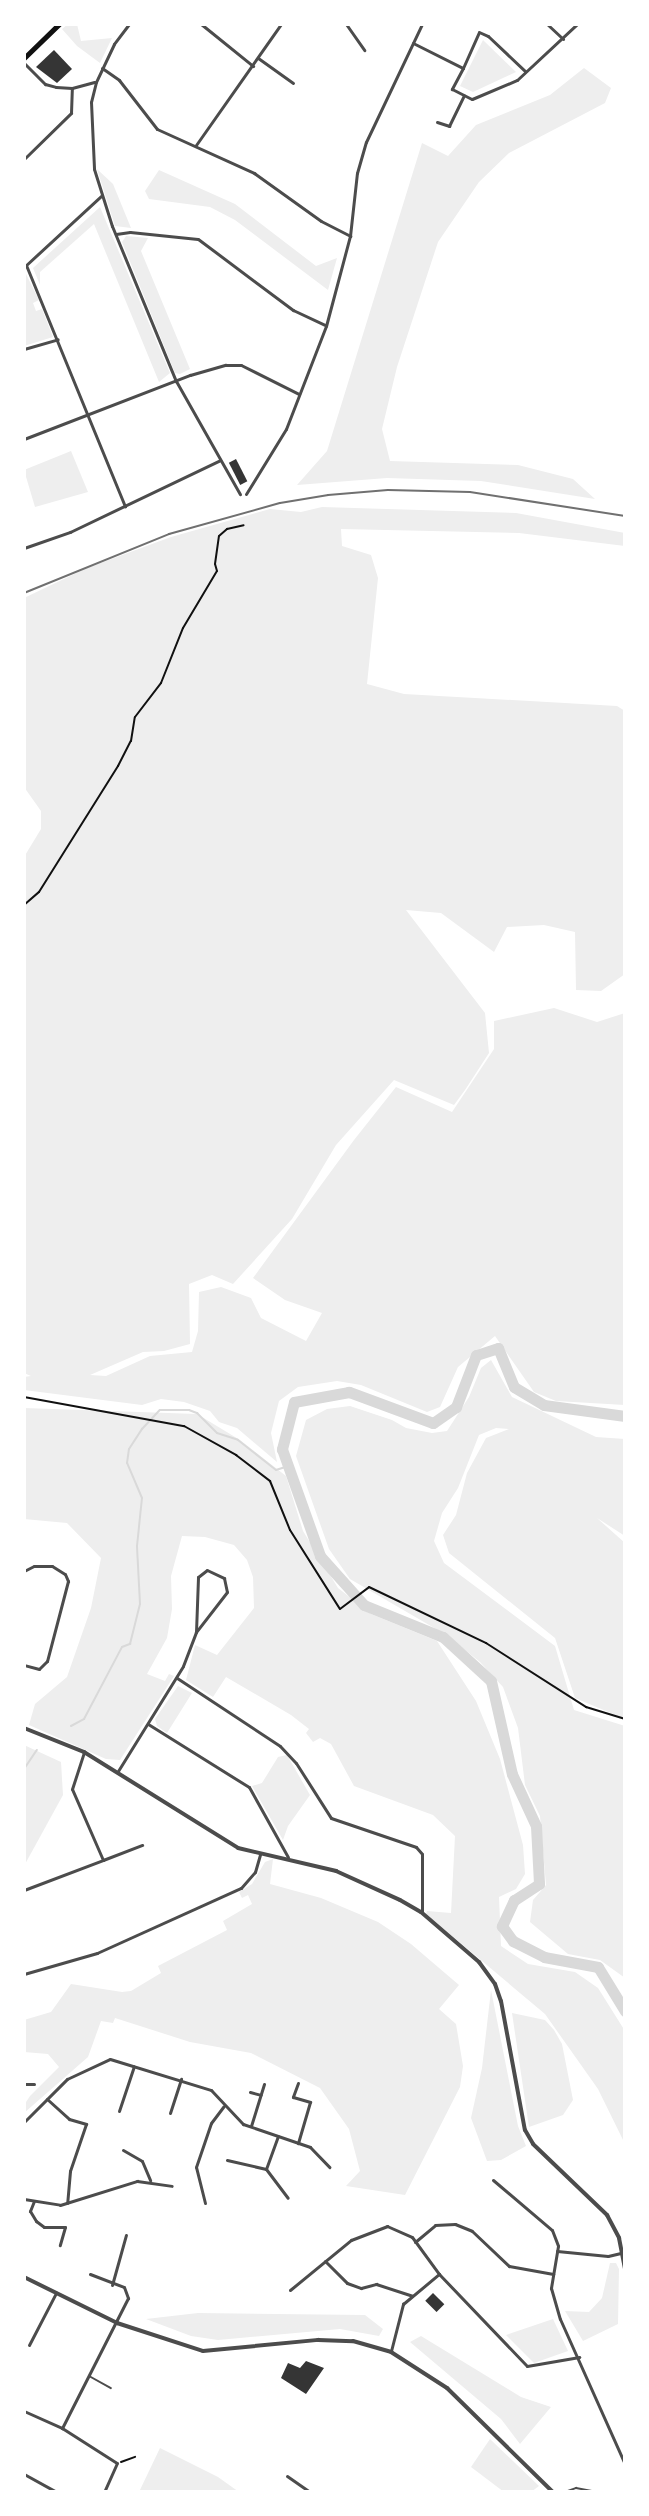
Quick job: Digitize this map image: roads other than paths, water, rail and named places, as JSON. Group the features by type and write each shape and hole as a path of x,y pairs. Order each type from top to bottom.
{"main road":[{"path":"24,61 59,24"}],"street":[{"path":"129,24 102,68 91,102 93,159 101,196 176,381 240,494"},
{"path":"201,24 253,66"},
{"path":"195,147 281,24"},
{"path":"346,24 364,50"},
{"path":"246,494 286,429 326,326 350,236 357,173 366,142 422,24"},
{"path":"547,24 553,26 563,39"},
{"path":"525,72 488,36 479,32 452,89 472,99 517,80 525,72 555,41 563,39 577,24"},
{"path":"413,43 463,68"},
{"path":"258,58 293,83"},
{"path":"24,61 45,84 72,88 96,82"},
{"path":"102,68 119,80 157,129 266,180 321,221 350,236"},
{"path":"24,159 71,113 72,88"},
{"path":"437,122 449,126 464,95"},
{"path":"101,196 25,266 125,506"},
{"path":"116,234 130,232 198,239 293,310 326,326"},
{"path":"24,349 58,339"},
{"path":"24,439 176,381 233,364 299,394"},
{"path":"24,548 125,506 220,460"},
{"path":"24,1571 34,1566 52,1566 65,1574 68,1581 47,1661 39,1669 24,1665"},
{"path":"118,1771 177,1678 196,1632 227,1592 224,1578 207,1570 198,1577 196,1632"},
{"path":"177,1678 280,1746 296,1763 331,1818 416,1847 422,1854 421,1912"},
{"path":"148,1724 249,1787 288,1857"},
{"path":"24,1728 84,1752 118,1771 238,1848 288,1857 369,1885 421,1912 485,1968 495,1984 525,2130 533,2144 607,2215 623,2253 625,2270"},
{"path":"84,1752 72,1789 103,1860"},
{"path":"24,1890 142,1845"},
{"path":"24,1974 97,1953 241,1888 255,1872 260,1854"},
{"path":"24,2122 67,2079 110,2059 211,2090 224,2106 250,2127 310,2147 329,2167"},
{"path":"119,2111 134,2066"},
{"path":"170,2113 181,2079"},
{"path":"298,2083 293,2097 310,2102 298,2143"},
{"path":"24,2084 34,2084"},
{"path":"250,2127 264,2084"},
{"path":"250,2092 261,2095"},
{"path":"47,2099 69,2119 86,2124 70,2171 67,2203"},
{"path":"205,2203 196,2167 211,2123 224,2106"},
{"path":"266,2169 278,2136"},
{"path":"123,2150 142,2161 150,2180"},
{"path":"227,2160 266,2169 288,2198"},
{"path":"24,2199 67,2203 150,2180 172,2186"},
{"path":"493,2180 552,2230 557,2251 551,2288 560,2319 625,2464"},
{"path":"34,2201 30,2211 36,2221 44,2227 65,2227 60,2245"},
{"path":"415,2242 435,2225 455,2224 472,2231 509,2266 553,2274"},
{"path":"290,2290 351,2240 387,2226 415,2242 439,2274 527,2366 579,2357"},
{"path":"112,2285 126,2235"},
{"path":"557,2251 608,2256 623,2253"},
{"path":"325,2261 347,2283 361,2288 376,2284 412,2296"},
{"path":"62,2428 128,2298 124,2287 112,2285 90,2274"},
{"path":"391,2352 403,2304 439,2274"},
{"path":"24,2277 97,2316 203,2351 318,2340 353,2341 391,2352 436,2379 553,2492"},
{"path":"625,2279 625,2324"},
{"path":"29,2345 56,2293"},
{"path":"75,2310 78,2304"},
{"path":"24,2411 62,2428 117,2463 104,2492"},
{"path":"24,2474 57,2492"},
{"path":"287,2476 310,2492"}],"lane":[{"path":"89,2376 111,2388"},
{"path":"565,2492 576,2488 596,2492"}],"waterway":[{"path":"625,1416 544,1405 514,1387 498,1348 476,1355 456,1407 433,1423 349,1392 294,1402 282,1449 320,1556 364,1605 443,1637 491,1681 512,1774 536,1826 539,1884 514,1900 502,1926 513,1941 544,1957 598,1967 625,2011"},
{"path":"71,1726 84,1719 122,1647 130,1644 140,1604 137,1546 142,1498 127,1463 129,1449 142,1429 160,1410 189,1410 197,1413 217,1433 238,1440 276,1470 288,1466"},
{"path":"24,1769 37,1750"}],"railway":[{"path":"24,593 169,534 280,503 328,495 388,490 470,492 625,516"}]}
